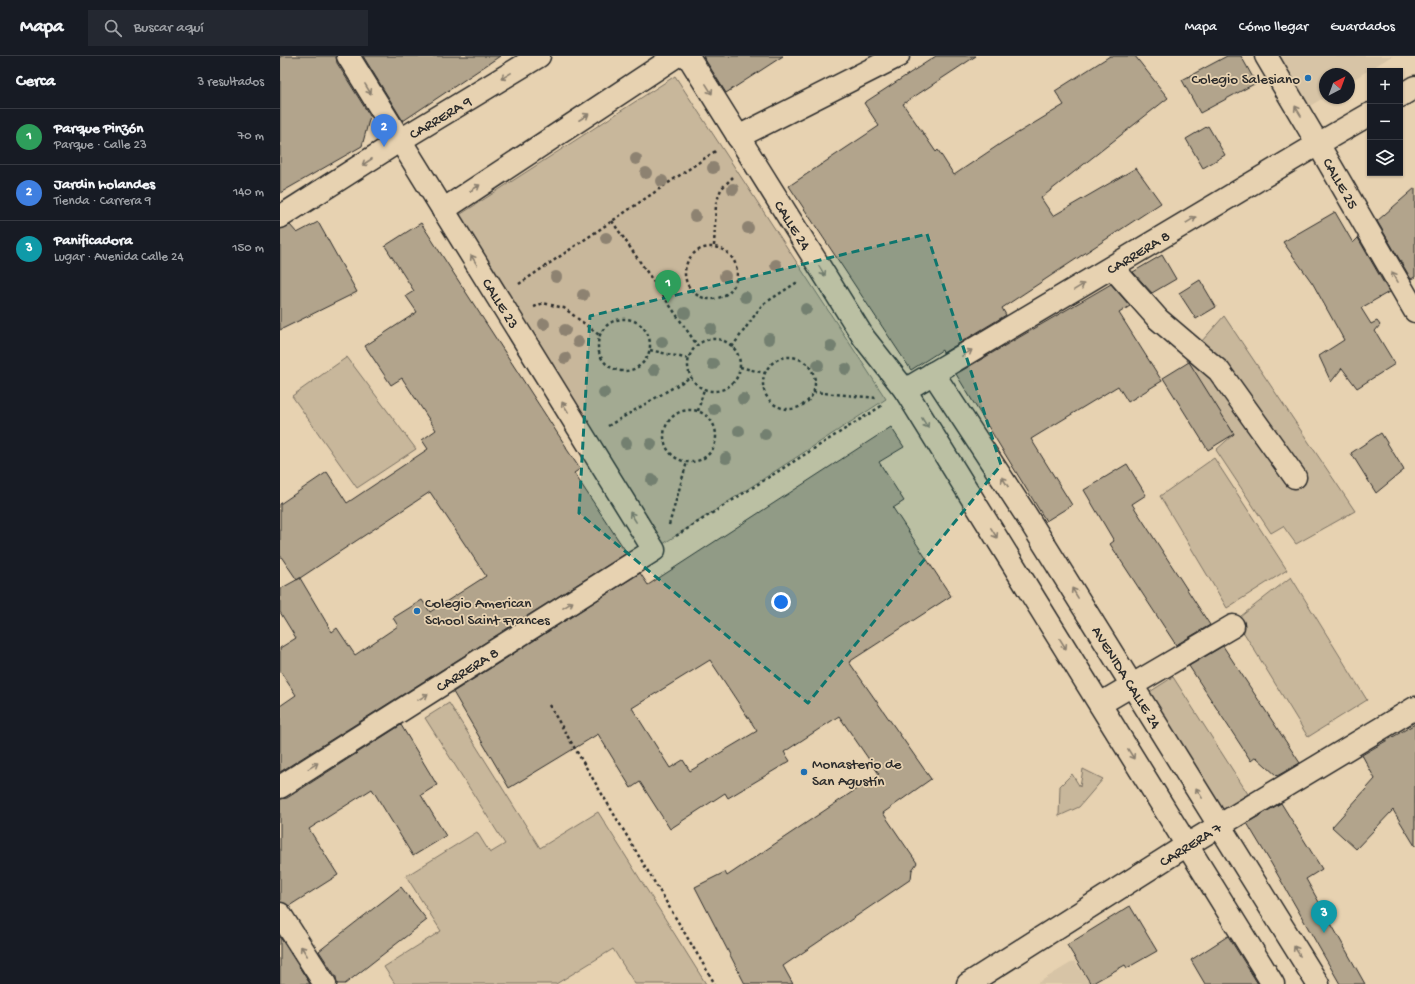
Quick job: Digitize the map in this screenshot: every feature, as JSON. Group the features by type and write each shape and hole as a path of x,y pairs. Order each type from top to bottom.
{"street":[{"name":"CALLE 23","path":"348,56 585,439 658,547"},
{"name":"CARRERA 9","path":"280,218 400,141 539,56"},
{"path":"443,210 676,56"},
{"name":"CALLE 24","path":"688,56 899,394"},
{"path":"738,137 898,56"},
{"name":"CALLE 25","path":"1266,56 1415,311"},
{"path":"1403,94 1415,87"},
{"name":"CARRERA 8","path":"899,394 1367,116"},
{"path":"1112,267 1158,319 1219,372 1295,477"},
{"name":"AVENIDA CALLE 24","path":"934,373 1026,515 1318,984"},
{"path":"899,394 1100,704 1273,984"},
{"name":"CARRERA 8","path":"280,787 658,547"},
{"path":"1100,704 1233,626"},
{"name":"CARRERA 7","path":"968,984 1187,845 1415,708"},
{"path":"280,914 325,984"}],"path":[{"path":"497,298 738,137"},
{"path":"714,246 716,204 720,189 737,172 753,160"},
{"path":"612,221 697,345"},
{"path":"714,246 722,249 732,257 737,269 736,277 734,286 721,297 712,299 703,298 689,288 685,280 686,263 691,255 705,247 714,246"},
{"path":"732,347 762,305 820,268"},
{"path":"510,318 543,303 564,308 599,335"},
{"path":"627,319 642,327 647,334 650,350 641,365 625,372 617,370 609,367 602,360 598,344 599,335 611,322 627,319"},
{"path":"717,339 732,347 737,354 740,367 737,378 724,390 715,392 699,387 691,377 688,364 689,355 697,345 709,340 717,339"},
{"path":"650,350 689,359"},
{"path":"783,357 800,359 807,364 812,371 815,379 813,392 806,403 799,407 790,409 782,408 774,404 768,398 764,390 764,373 769,366 783,357"},
{"path":"740,367 764,373"},
{"path":"585,439 691,377"},
{"path":"698,411 704,389"},
{"path":"813,392 899,394"},
{"path":"658,547 899,394"},
{"path":"685,410 698,411 709,417 714,424 717,432 716,441 708,456 700,461 687,462 675,458 665,443 666,426 671,419 685,410"},
{"path":"658,547 687,462"},
{"path":"549,705 715,984"}],"highlighted area":[{"path":"927,234 1001,465 808,703 579,513 590,316"}],"shaded area":[{"name":"Colegio Salesiano","path":"1277,56 1392,56 1372,68 1367,68 1367,71 1355,78 1355,68 1319,68 1319,101 1308,107"},
{"path":"675,76 886,399 663,544 458,216"},
{"path":"1224,316 1355,511 1296,544 1283,526 1271,533 1216,450 1234,434 1186,359"},
{"path":"347,357 416,449 357,488 292,396"},
{"path":"1214,458 1287,570 1227,608 1160,496"},
{"path":"1291,577 1367,700 1308,737 1236,620"},
{"path":"1173,677 1248,794 1218,813 1145,695"},
{"path":"449,703 540,848 598,812 706,984 635,984 613,949 556,984 395,984 384,967 441,931 406,876 477,832 490,853 505,844 425,718"},
{"path":"1083,769 1103,779 1079,807 1059,816 1060,786 1072,774 1080,787"},
{"path":"1074,961 1091,984 1036,984"}],"building":[{"path":"280,56 336,56 337,63 370,116 362,146 280,193"},
{"path":"363,56 500,56 403,121"},
{"path":"703,56 783,56 726,93"},
{"path":"936,56 976,56 903,104 936,152 938,150 954,175 1003,142 1064,105 1055,91 1110,56 1135,56 1168,98 1041,198 1053,216 1136,168 1161,203 1002,308 1006,315 943,353 942,350 911,370 789,186 879,126 864,103"},
{"path":"1227,56 1241,56 1256,83 1200,113 1182,80"},
{"path":"1208,126 1225,155 1203,168 1186,139"},
{"path":"1415,188 1415,277 1411,279 1377,221"},
{"path":"1335,212 1353,243 1358,238 1389,292 1361,308 1371,324 1377,321 1380,325 1375,331 1395,364 1357,388 1342,368 1331,382 1319,356 1344,340 1313,284 1283,242"},
{"path":"318,222 357,292 280,330 280,229 290,225 297,233"},
{"path":"421,223 567,448 580,469 574,473 627,553 280,772 280,706 296,695 280,671 280,648 296,638 280,612 280,589 297,580 280,555 280,504 327,472 347,503 428,449 422,440 436,430 402,378 391,385 365,346 417,312 406,296 414,291 385,246","holes":["430,492 486,576 430,612 422,600 393,618 398,626 355,655 337,628 332,632 300,578"]},
{"path":"1162,255 1176,279 1152,293 1133,272"},
{"path":"1200,280 1216,307 1196,319 1179,293"},
{"path":"1111,284 1130,306 1119,313 1162,381 1128,402 1118,386 1031,439 1072,505 1046,521 956,374"},
{"path":"1189,362 1234,434 1208,450 1163,378"},
{"path":"891,427 904,447 879,462 904,501 893,508 951,596 849,662 931,779 883,813 917,863 912,870 911,879 783,966 793,984 745,984 695,887 725,872 727,876 879,774 839,716 784,752 790,761 728,798 725,793 670,829 640,782 631,788 598,734 509,788 453,692 640,573 648,585","holes":["710,660 757,731 690,771 683,760 670,768 632,708"]},
{"path":"1381,433 1404,470 1376,493 1351,453"},
{"path":"1127,464 1146,495 1132,504 1210,625 1176,645 1110,544 1114,541 1084,490"},
{"path":"1223,646 1300,763 1277,776 1256,757 1251,761 1189,666"},
{"path":"1415,724 1415,846 1393,810 1356,849 1332,827 1375,779 1362,755"},
{"path":"401,725 437,785 421,795 446,836 413,856 372,789 309,829 338,875 289,906 280,902 280,799 287,798"},
{"path":"1281,803 1322,869 1306,879 1365,984 1340,984 1247,823"},
{"path":"401,887 427,920 345,984 337,984 336,977 319,951"},
{"path":"1130,906 1157,951 1127,968 1125,965 1091,984 1067,945"},
{"path":"1228,936 1258,984 1205,984 1191,960"},
{"path":"280,937 310,984 280,984"}],"place":[{"name":"Colegio Salesiano","path":"1308,78"},
{"name":"Jardin holandes","path":"384,147"},
{"name":"Parque Pinzón","path":"668,303"},
{"name":"Colegio American School Saint Frances","path":"417,611"},
{"name":"Monasterio de San Agustín","path":"804,772"},
{"name":"Panificadora","path":"1324,933"}]}
